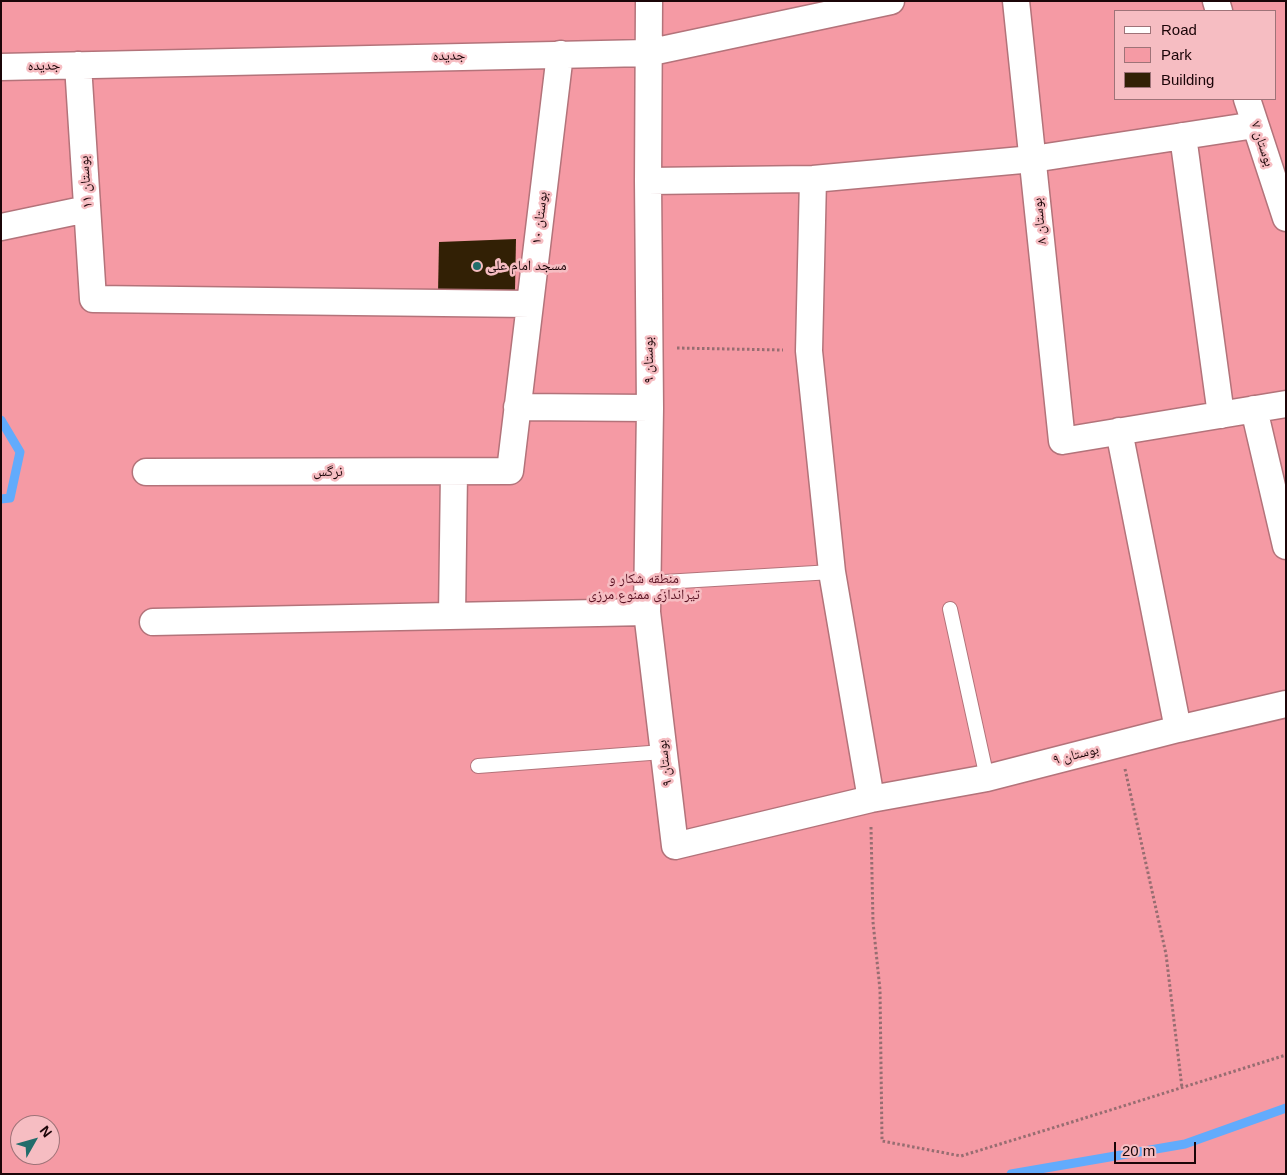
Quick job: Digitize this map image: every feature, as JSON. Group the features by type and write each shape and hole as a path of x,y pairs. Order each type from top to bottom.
{"street":[{"name":"بوستان ۹","path":"649,1 647,53 650,408 647,612 675,846 871,799 987,778 1178,729 1286,704"},
{"name":"بوستان ۸","path":"1016,1 1062,441 1119,432"},
{"name":"جدیده","path":"1,67 647,53 886,2"},
{"name":"بوستان ۱۰","path":"510,471 560,54"},
{"name":"بوستان ۱۱","path":"78,65 94,299 530,304"},
{"name":"بوستان ۷","path":"1247,100 1286,218"},
{"path":"648,182 813,179 1033,158 1255,125"},
{"path":"1184,136 1221,415"},
{"path":"813,179 808,351 832,572 871,799"},
{"path":"1,227 88,209"},
{"path":"1178,729 1119,432 1286,404"},
{"path":"517,407 650,408"},
{"path":"1254,409 1286,546"},
{"name":"نرگس","path":"146,472 510,471"},
{"path":"452,616 454,472"},
{"path":"153,622 647,612"}],"lane":[{"path":"647,583 832,572"},
{"path":"950,610 987,778"},
{"path":"478,766 663,752"}],"path":[{"path":"649,348 808,351"},
{"path":"1119,744 1166,954 1182,1088"},
{"path":"871,799 873,922 880,990 882,1141 961,1156 1286,1055"}],"green space":[{"name":"منطقه شکار و تیراندازی ممنوع مرزی","path":"1,1 1286,1 1286,1174 1,1174"}],"building":[{"name":"مسجد امام علی","path":"516,239 515,290 438,293 439,242"}],"waterway":[{"path":"1,420 20,452 10,498 1,499"},
{"path":"1011,1174 1185,1144 1286,1108"}],"place":[{"name":"مسجد امام علی","path":"477,266"}]}
